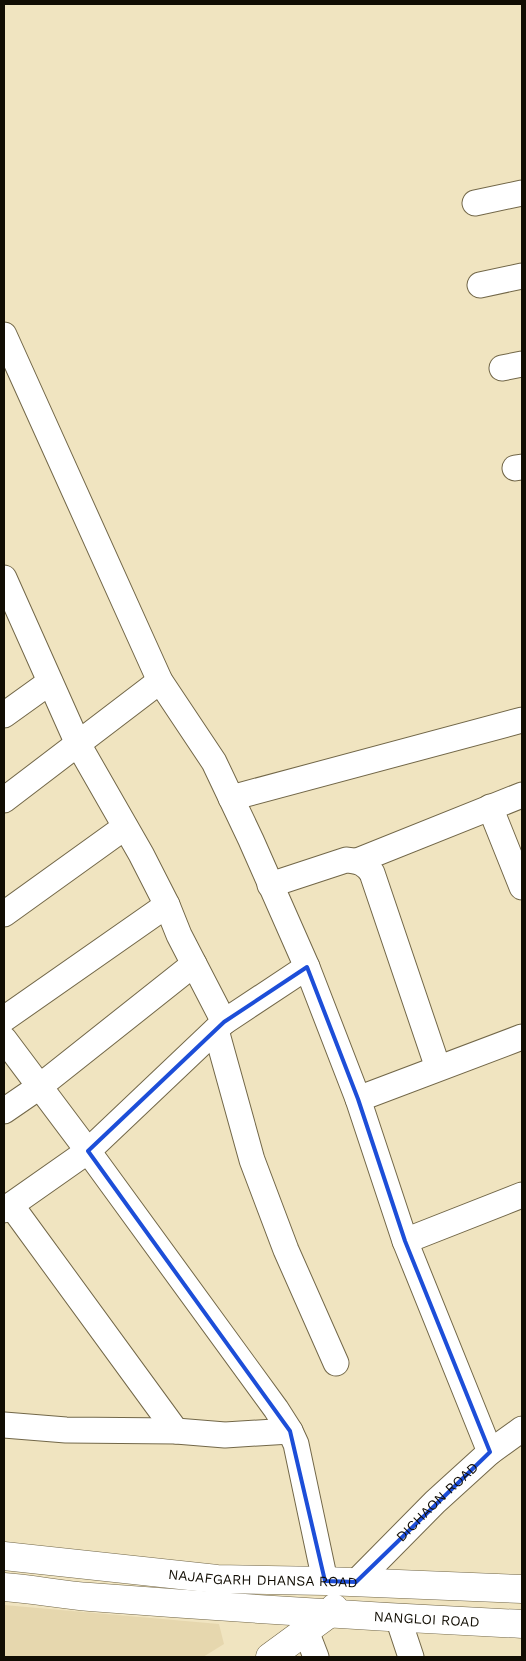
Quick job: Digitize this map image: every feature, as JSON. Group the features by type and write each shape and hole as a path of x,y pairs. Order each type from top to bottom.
{"main road":[{"name":"NAJAFGARH DHANSA ROAD","path":"4,1556 216,1579 356,1582 522,1589"},
{"path":"270,1657 330,1613 356,1582"},
{"name":"NANGLOI ROAD","path":"4,1587 35,1589 87,1597 398,1618 522,1624"}],"street":[{"path":"475,203 522,194"},
{"path":"480,284 522,276"},
{"path":"4,335 160,680 214,762 307,968 358,1099 405,1241 490,1452"},
{"path":"4,578 10,608 50,682 78,744 141,854 194,964 220,1026 252,1160 286,1250 336,1363"},
{"path":"4,800 160,680"},
{"path":"4,715 50,682"},
{"path":"231,798 522,720"},
{"path":"357,861 522,795"},
{"path":"490,807 522,887"},
{"path":"4,914 125,827"},
{"path":"270,885 346,860 357,861 366,865 372,873 438,1068"},
{"path":"4,1019 167,905"},
{"path":"4,1111 39,1087 194,964"},
{"path":"176,1431 8,1208 88,1151 220,1026 307,968"},
{"path":"358,1099 522,1037"},
{"path":"4,1039 88,1151 276,1409 290,1431 296,1444 324,1581"},
{"path":"405,1241 522,1195"},
{"path":"4,1426 66,1430 176,1431 225,1435 290,1431"},
{"name":"DICHAON ROAD","path":"356,1582 435,1502 490,1452 522,1429"},
{"path":"398,1618 411,1657"},
{"path":"306,1631 316,1657"}],"highlighted area":[{"path":"307,967 358,1099 405,1241 490,1452 356,1582 325,1581 290,1431 88,1151 224,1022"}],"shaded area":[{"path":"4,1605 219,1624 224,1644 203,1657 4,1657"}]}
